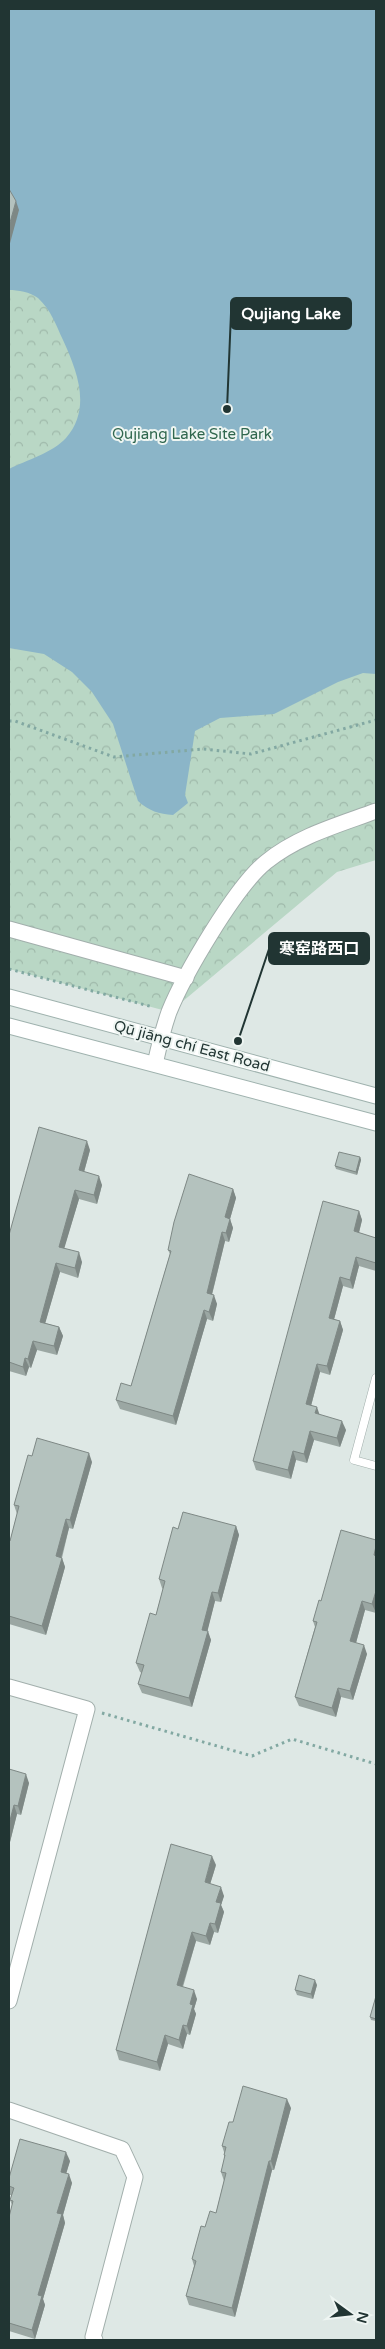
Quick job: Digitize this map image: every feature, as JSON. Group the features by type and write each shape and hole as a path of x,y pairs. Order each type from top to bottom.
{"street":[{"path":"155,1064 170,1012 186,978 242,889 265,862 298,841 334,825 376,811"},
{"path":"9,930 186,978"},
{"name":"Qū jiāng chí East Road","path":"9,997 376,1096"},
{"name":"Qū jiāng chí East Road","path":"9,1026 376,1123"},
{"path":"9,1687 87,1709 9,2001"},
{"path":"9,2110 122,2149 135,2177 93,2337 95,2340"}],"lane":[{"path":"376,1378 354,1460 376,1466"}],"path":[{"path":"9,721 16,721 114,757 203,749 251,754 376,720"},
{"path":"9,969 170,1012"},
{"path":"87,1709 252,1756 292,1739 376,1764"}],"green space":[{"name":"Qujiang Lake Site Park","path":"9,9 376,9 376,860 337,872 170,1012 9,969"}],"water":[{"name":"Qujiang Lake Site Park","path":"9,9 376,9 376,674 363,673 338,682 274,714 220,718 195,731 185,795 188,803 173,815 154,811 138,801 113,724 92,692 72,672 44,654 9,648 9,469 47,452 66,438 74,426 78,414 80,389 68,352 50,313 43,303 35,296 16,290 9,290"}],"building":[{"path":"9,189 16,201 9,226"},
{"path":"39,1127 87,1141 79,1170 99,1176 94,1195 75,1190 59,1247 79,1252 75,1268 56,1263 40,1322 59,1327 54,1346 33,1341 28,1359 25,1358 23,1367 9,1362 9,1235"},
{"path":"339,1152 360,1157 356,1172 335,1166"},
{"path":"189,1174 233,1189 225,1217 230,1219 226,1233 222,1232 207,1293 214,1295 209,1312 204,1310 173,1416 116,1400 121,1383 131,1386 171,1251 168,1250 174,1222"},
{"path":"323,1201 359,1211 354,1231 376,1238 376,1263 356,1257 350,1280 340,1277 329,1318 340,1321 327,1366 317,1364 306,1404 317,1407 315,1413 342,1421 337,1438 310,1431 304,1454 293,1451 288,1470 253,1461"},
{"path":"37,1438 89,1453 70,1520 66,1519 56,1556 62,1558 42,1626 9,1616 9,1541 19,1506 14,1505 28,1455 32,1456"},
{"path":"183,1512 236,1526 218,1593 212,1592 202,1630 208,1631 189,1698 138,1684 144,1665 136,1663 150,1613 156,1615 165,1581 159,1579 173,1527 178,1529"},
{"path":"341,1530 376,1540 374,1555 376,1556 376,1591 372,1604 362,1601 350,1641 364,1645 350,1691 338,1688 332,1708 295,1697 317,1622 313,1621 319,1600 321,1601"},
{"path":"9,1769 26,1774 18,1806 14,1805 9,1824"},
{"path":"171,1844 212,1856 205,1882 221,1887 216,1902 221,1903 215,1924 210,1923 206,1936 192,1932 177,1985 194,1990 190,2004 193,2005 187,2026 183,2025 179,2040 165,2035 157,2062 116,2050"},
{"path":"299,1975 315,1980 311,1994 295,1990"},
{"path":"376,1996 376,2019 370,2017"},
{"path":"243,2086 287,2099 271,2161 269,2161 232,2308 186,2296 196,2261 192,2259 201,2226 205,2227 210,2211 216,2213 226,2173 221,2172 226,2147 222,2146 229,2122 233,2122"},
{"path":"20,2139 66,2152 61,2172 69,2174 57,2213 62,2214 38,2295 42,2296 32,2330 9,2323 9,2217 13,2201 10,2200 14,2188 9,2186 9,2178"}],"place":[{"name":"Qujiang Lake","path":"227,409"},
{"name":"寒窑路西口","path":"238,1041"}]}
